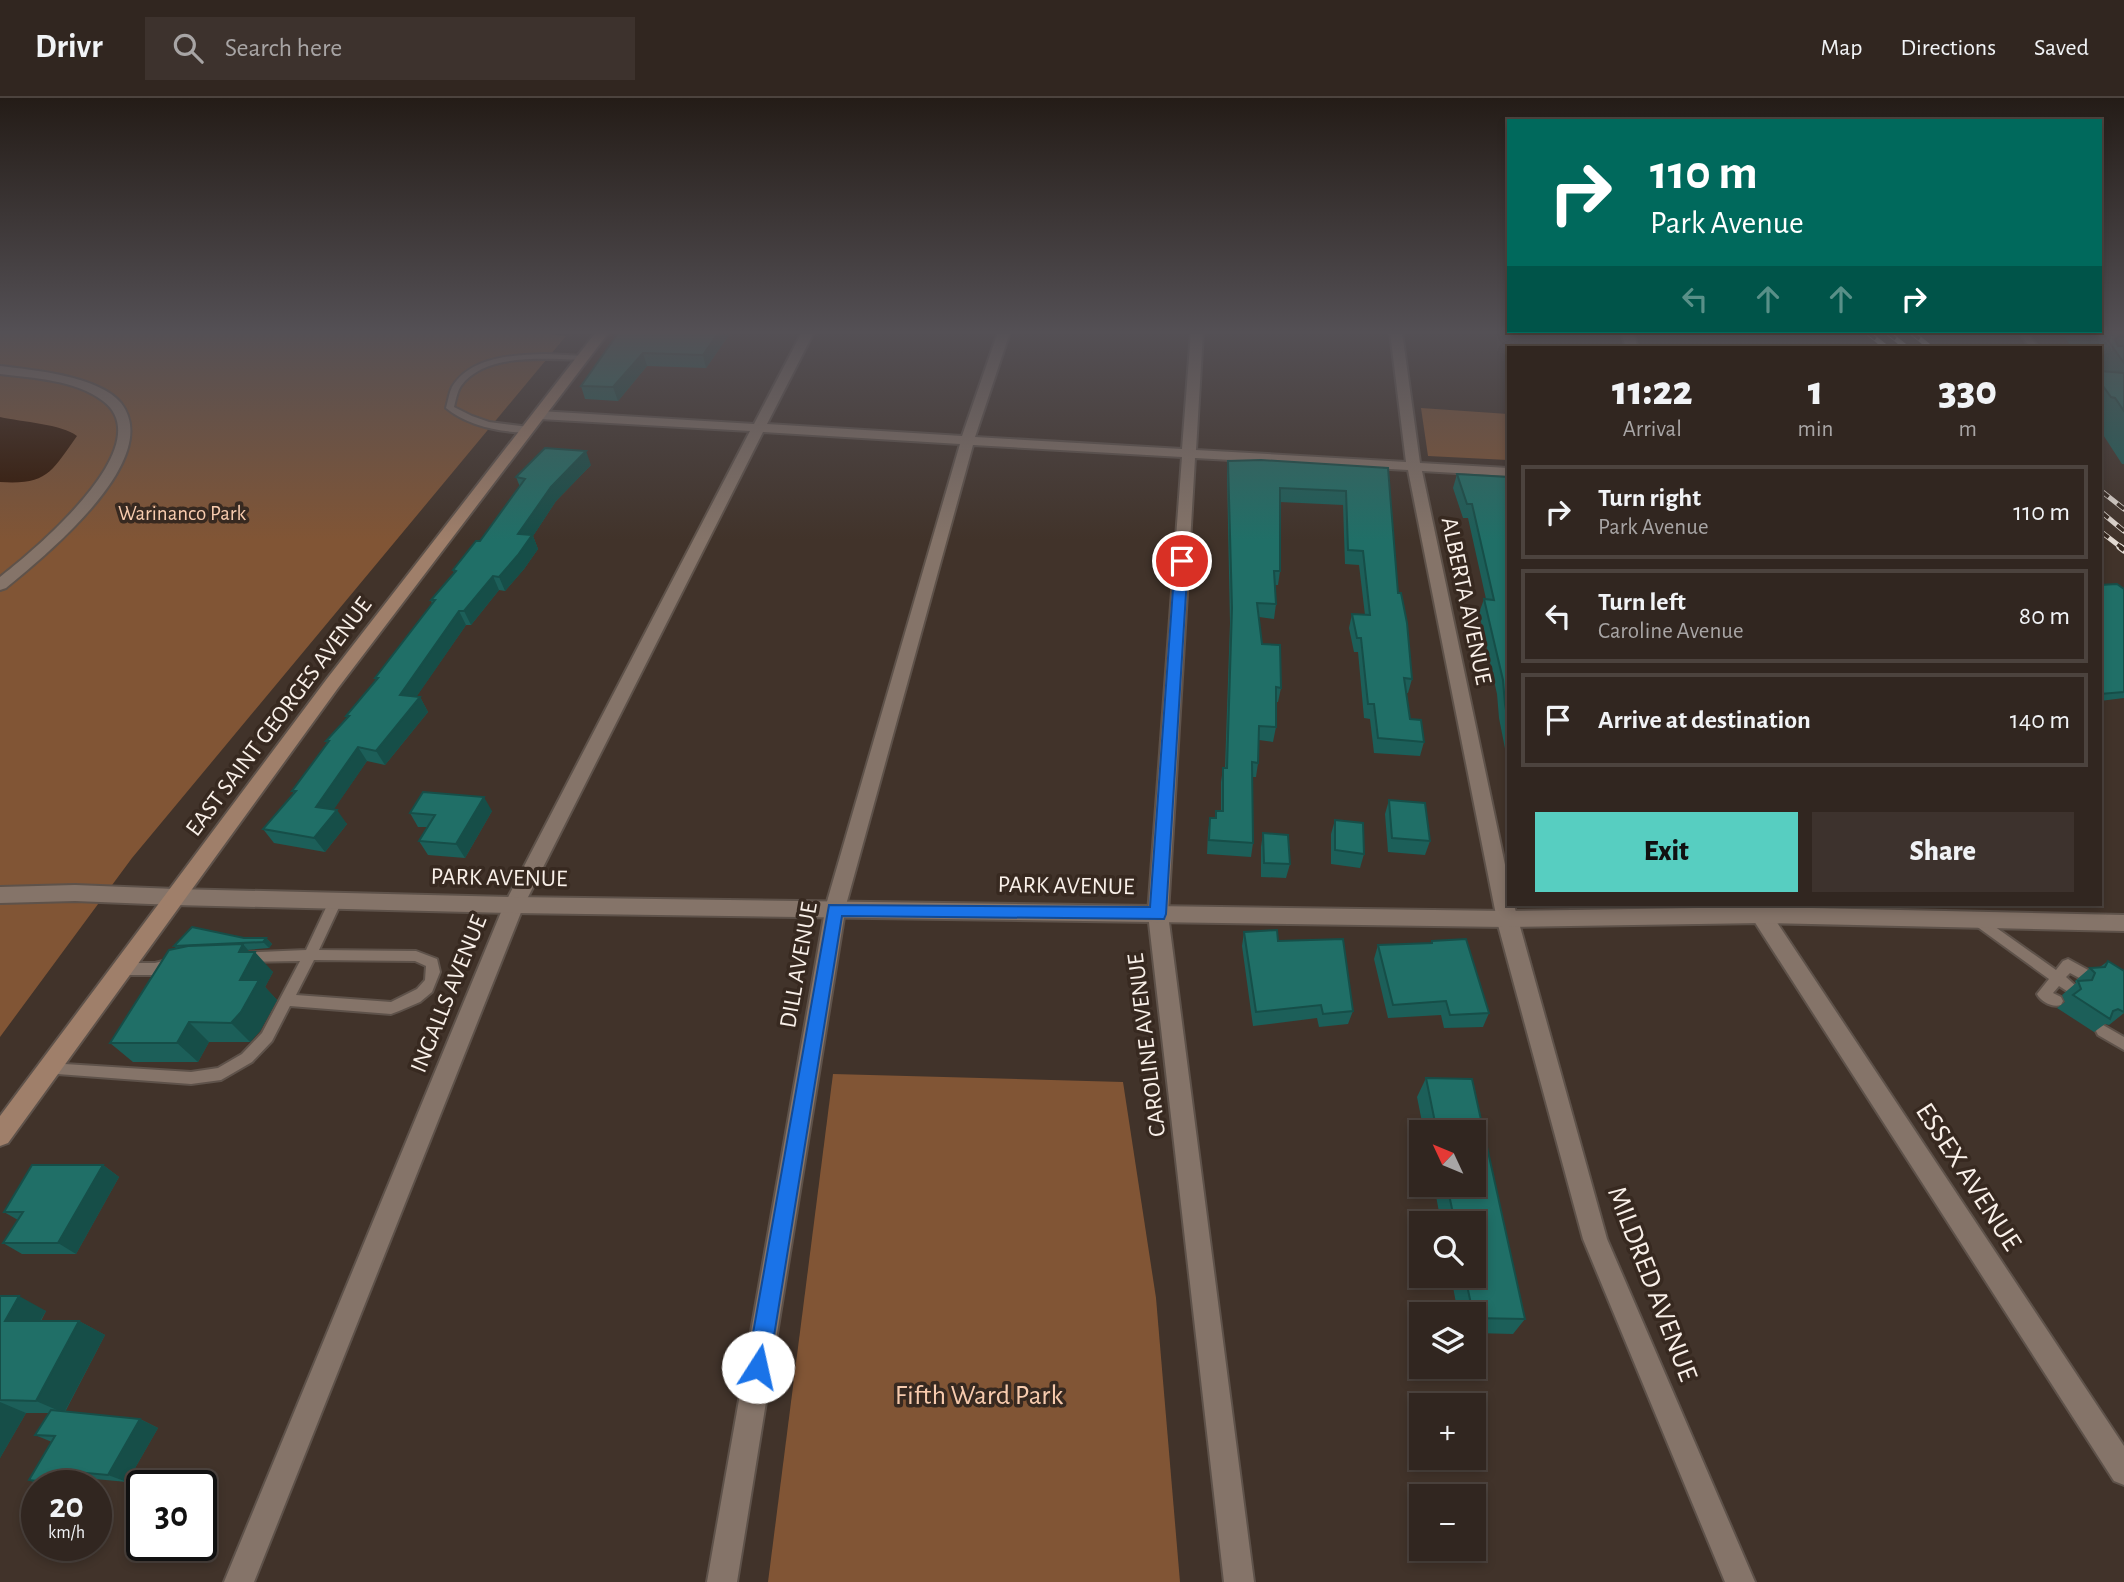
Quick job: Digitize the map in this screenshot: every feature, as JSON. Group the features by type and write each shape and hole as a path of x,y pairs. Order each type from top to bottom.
{"main road":[{"name":"EAST SAINT GEORGES AVENUE","path":"0,1135 332,684 551,401"}],"street":[{"path":"0,585 51,543 89,501 121,456 126,423 115,404 110,401"},
{"name":"INGALLS AVENUE","path":"239,1582 514,905 772,401"},
{"name":"DILL AVENUE","path":"722,1582 835,909 980,401"},
{"name":"CAROLINE AVENUE","path":"1192,401 1158,914 1240,1582"},
{"name":"ALBERTA AVENUE","path":"1405,401 1414,467 1506,919"},
{"path":"540,415 758,429 968,438 1507,472"},
{"name":"PARK AVENUE","path":"0,895 75,893 514,905 1506,919 1761,915 1831,911 2121,926"},
{"path":"2102,906 2121,926"},
{"name":"ESSEX AVENUE","path":"1761,915 2124,1471"},
{"name":"MILDRED AVENUE","path":"1506,919 1595,1240 1740,1582"}],"lane":[{"path":"450,401 450,408 485,426 529,430"},
{"path":"49,1069 191,1078 221,1074 247,1058 267,1037 336,901"},
{"path":"1977,919 2070,987"},
{"path":"233,957 416,956 432,963 434,972 425,993 407,1004 391,1008 287,1000"},
{"path":"122,969 155,969 181,963"},
{"path":"2056,1001 2044,994 2068,965 2083,974"},
{"path":"2103,1031 2124,1044"}],"green space":[{"name":"Warinanco Park","path":"0,401 512,401 132,858 0,1037"},
{"path":"1421,408 1507,414 1507,460 1428,456"},
{"name":"Fifth Ward Park","path":"833,1074 1123,1082 1156,1298 1180,1582 768,1582"}],"shaded area":[{"path":"0,417 52,426 77,436 47,474 29,481 0,482"}],"building":[{"path":"2117,401 2124,401 2124,411"},
{"path":"545,448 586,451 551,487 518,534 532,535 518,555 499,577 493,576 464,611 459,611 400,695 420,697 376,751 358,747 316,807 337,810 314,838 263,829 296,791 292,791 329,741 326,741 378,678 375,678 435,600 431,600 456,571 453,570 476,541 480,541 525,479 516,477"},
{"path":"1261,460 1388,468 1398,593 1401,593 1407,623 1412,679 1404,678 1410,719 1421,720 1424,742 1378,738 1374,704 1368,704 1361,638 1357,638 1352,614 1370,615 1363,551 1348,550 1346,491 1280,488 1280,571 1274,571 1276,604 1257,603 1262,644 1280,645 1281,688 1276,687 1276,727 1259,726 1258,763 1252,762 1253,843 1209,840 1210,818 1216,818 1216,811 1223,811 1223,768 1227,768 1232,608 1228,461"},
{"path":"1457,474 1507,477 1507,716 1503,680 1484,599 1494,600 1472,504 1467,504"},
{"path":"2117,584 2124,589 2124,692 2102,694 2102,585"},
{"path":"423,792 484,797 456,844 419,841 435,815 410,813"},
{"path":"1389,800 1425,803 1430,841 1392,838"},
{"path":"1335,820 1363,823 1364,854 1335,850"},
{"path":"1263,833 1288,835 1290,864 1264,863"},
{"path":"192,927 244,938 266,938 263,942 174,946"},
{"path":"1277,930 1278,941 1343,939 1353,1011 1323,1014 1321,1005 1256,1012 1244,932"},
{"path":"1466,939 1489,1013 1450,1015 1446,1001 1393,1005 1378,945"},
{"path":"243,944 239,952 255,952 240,980 259,980 241,1012 231,1023 189,1022 177,1043 110,1043 169,950 188,946"},
{"path":"2108,961 2124,971 2124,1012 2118,1009 2113,1011 2110,1019 2073,995 2081,989 2078,981 2092,980 2095,973 2090,968 2105,967"},
{"path":"1426,1078 1472,1079 1481,1120 1435,1120"},
{"path":"1486,1142 1525,1319 1486,1318 1486,1302 1471,1302 1468,1288 1486,1288 1486,1211 1452,1211 1450,1197 1486,1197"},
{"path":"32,1165 103,1165 58,1243 3,1243 23,1212 4,1212"},
{"path":"0,1296 19,1296 5,1321 79,1321 36,1401 0,1400"},
{"path":"51,1410 140,1419 111,1470 35,1470 55,1436 35,1435"}],"railway":[{"path":"2102,492 2124,509"},
{"path":"2102,513 2124,531"},
{"path":"2102,533 2122,548"},
{"path":"2120,547 2124,550"}],"route":[{"path":"758,1367 835,909 1158,914 1182,561"}]}
